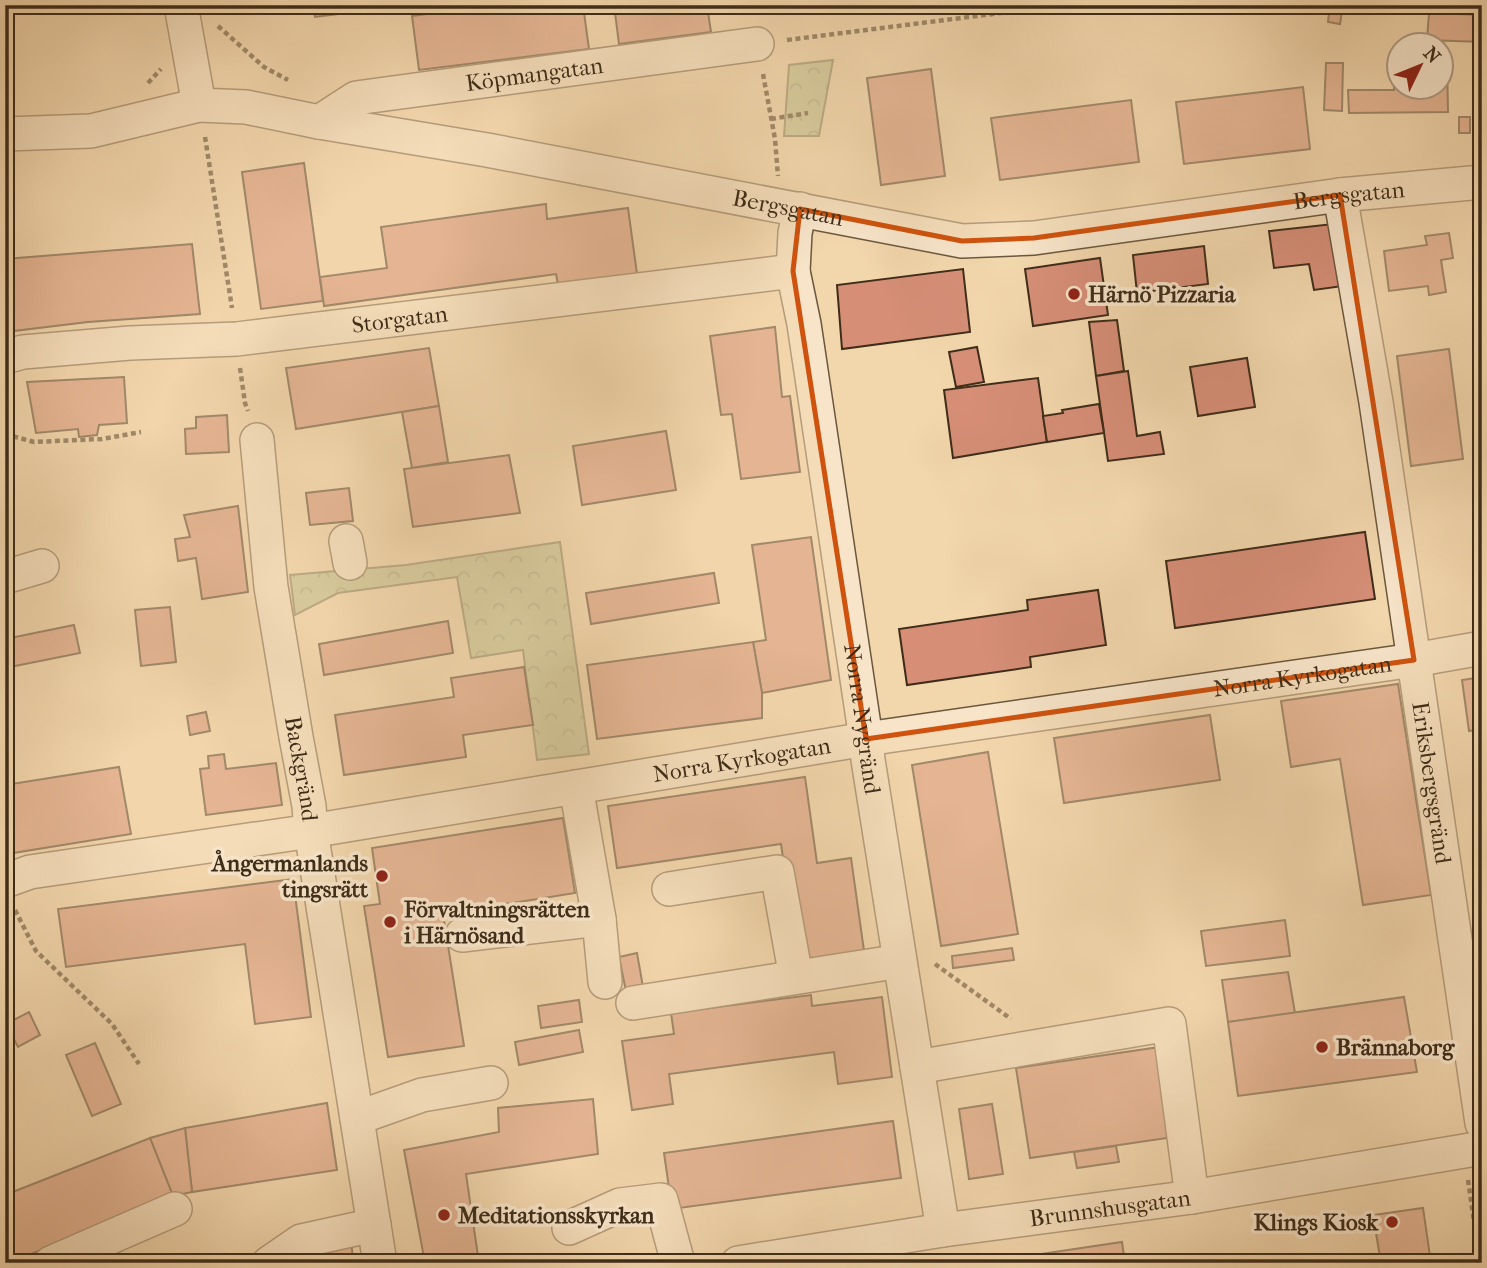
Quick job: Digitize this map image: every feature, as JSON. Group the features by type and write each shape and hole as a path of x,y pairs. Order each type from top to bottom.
{"street":[{"path":"5,134 90,131 199,105 195,12"},
{"name":"Köpmangatan","path":"319,122 356,97 757,44"},
{"name":"Bergsgatan","path":"199,105 246,107 962,241 1034,238 1340,195 1482,182"},
{"name":"Eriksbergsgränd","path":"1340,195 1376,402 1482,1123"},
{"name":"Norra Nygränd","path":"800,209 795,233 793,271 804,324 868,760 943,1230"},
{"name":"Storgatan","path":"5,357 23,352 117,344 237,339 793,271"},
{"name":"Backgränd","path":"257,440 271,587 309,806 380,1263"},
{"path":"5,577 42,566"},
{"name":"Norra Kyrkogatan","path":"10,894 30,872 311,831 866,739 1482,648"},
{"path":"576,787 599,919 606,982"},
{"path":"669,889 777,872 796,977"},
{"path":"462,935 599,919"},
{"path":"633,1003 888,962 899,957"},
{"path":"917,1068 1169,1024 1192,1197"},
{"path":"356,1118 422,1095 491,1083"},
{"name":"Brunnshusgatan","path":"738,1263 943,1230 1192,1197 1482,1148"},
{"path":"569,1228 620,1205 662,1200 678,1263"},
{"path":"51,1263 175,1209"},
{"path":"269,1263 301,1241 374,1225"}],"path":[{"path":"1003,5 1003,13"},
{"path":"779,170 757,44 1064,5"},
{"path":"195,12 264,67 296,85"},
{"path":"141,91 166,63"},
{"path":"199,105 229,291"},
{"path":"771,119 808,113"},
{"path":"240,368 245,403"},
{"path":"5,434 34,442 102,439 141,432"},
{"path":"10,894 36,951 112,1024 139,1064"},
{"path":"935,964 1046,1045"},
{"path":"1472,1209 1482,1209"}],"highlighted area":[{"path":"1340,195 1414,660 866,739 793,271 800,209 962,241 1034,238"}],"green space":[{"path":"833,60 819,136 784,136 789,65"},
{"path":"560,542 589,754 537,760 523,650 471,658 457,577 338,593 295,615 290,575 406,565"}],"building":[{"path":"314,5 347,5 348,13 315,17"},
{"path":"462,5 496,5 462,10"},
{"path":"496,5 583,5 589,49 419,70 412,16"},
{"path":"614,5 707,5 711,32 619,44"},
{"path":"1330,5 1343,5 1340,24 1328,22"},
{"path":"1482,5 1482,42 1456,41 1456,32 1428,32 1429,13 1481,15"},
{"path":"1326,63 1343,63 1342,111 1324,110"},
{"path":"931,69 945,176 881,185 867,78"},
{"path":"1303,87 1310,149 1184,164 1176,102"},
{"path":"1348,90 1386,90 1386,102 1448,102 1448,112 1349,113"},
{"path":"1131,100 1139,162 1000,180 991,118"},
{"path":"1459,117 1470,117 1470,133 1459,133"},
{"path":"304,163 323,301 261,309 242,172"},
{"path":"546,204 547,219 628,208 637,274 558,285 556,274 324,306 320,277 387,268 381,227"},
{"path":"1333,224 1343,286 1314,290 1309,264 1274,268 1269,231"},
{"path":"1449,233 1453,258 1441,260 1446,292 1429,295 1428,286 1389,291 1384,251 1427,245 1425,236"},
{"path":"192,244 200,314 88,322 5,332 5,259"},
{"path":"1204,246 1208,284 1137,293 1133,255"},
{"path":"1100,258 1108,315 1033,326 1025,269"},
{"path":"963,269 970,332 842,349 837,285"},
{"path":"1117,320 1124,371 1096,376 1089,322"},
{"path":"775,327 782,397 790,396 800,472 741,479 732,414 721,415 710,336"},
{"path":"977,347 984,382 956,387 949,352"},
{"path":"429,348 439,406 296,429 286,368"},
{"path":"1449,349 1463,459 1411,466 1397,356"},
{"path":"1247,358 1255,407 1198,416 1190,367"},
{"path":"1128,371 1137,436 1160,432 1164,454 1108,461 1096,376"},
{"path":"124,377 127,423 99,425 97,435 79,437 78,429 36,433 27,382"},
{"path":"1038,378 1047,442 953,458 944,390"},
{"path":"1099,404 1104,433 1047,442 1043,416"},
{"path":"439,406 448,462 412,468 402,412"},
{"path":"227,415 229,452 186,454 185,429 196,428 196,417"},
{"path":"666,431 676,490 582,505 573,446"},
{"path":"509,455 520,513 413,527 404,469"},
{"path":"349,488 353,521 310,525 306,493"},
{"path":"238,506 248,592 202,599 196,558 178,561 175,539 190,537 184,515"},
{"path":"1482,514 1482,572 1473,516"},
{"path":"1365,532 1375,599 1175,628 1166,561"},
{"path":"811,537 831,680 762,693 753,642 766,640 752,545"},
{"path":"714,573 719,603 591,624 586,593"},
{"path":"1098,590 1106,645 1030,657 1031,667 907,685 899,629 1028,610 1027,600"},
{"path":"170,607 176,662 141,666 135,610"},
{"path":"448,621 453,653 324,675 319,644"},
{"path":"74,625 80,653 5,668 5,639"},
{"path":"753,642 762,693 762,718 597,739 587,665"},
{"path":"524,667 533,725 463,735 466,757 344,775 335,715 454,697 451,678"},
{"path":"1482,677 1482,729 1469,731 1462,680"},
{"path":"1398,684 1431,895 1363,905 1340,759 1291,767 1281,701"},
{"path":"206,712 210,731 190,735 187,716"},
{"path":"1210,715 1220,780 1064,803 1054,738"},
{"path":"988,752 1018,934 941,946 912,765"},
{"path":"224,754 226,769 276,763 282,805 206,815 200,769 209,768 208,756"},
{"path":"119,767 131,834 13,853 5,808 5,785"},
{"path":"805,777 817,863 851,858 865,958 799,968 781,844 617,868 608,806"},
{"path":"563,818 575,893 443,914 464,1046 388,1057 364,906 380,904 372,848"},
{"path":"293,879 311,1017 255,1024 245,944 66,967 58,909"},
{"path":"1285,920 1290,956 1206,966 1201,931"},
{"path":"1012,948 1014,960 953,968 952,956"},
{"path":"637,953 643,987 626,991 619,957"},
{"path":"1288,972 1295,1013 1228,1022 1222,980"},
{"path":"811,995 812,1006 882,997 892,1077 838,1084 834,1052 669,1074 673,1104 632,1110 622,1041 674,1034 671,1013"},
{"name":"Brännaborg","path":"1404,997 1417,1072 1238,1096 1228,1022"},
{"path":"579,1000 582,1022 541,1028 538,1006"},
{"path":"29,1012 40,1035 18,1047 6,1024"},
{"path":"579,1030 583,1052 519,1065 515,1042"},
{"path":"95,1043 121,1104 92,1116 66,1055"},
{"path":"1160,1047 1174,1137 1030,1158 1016,1068"},
{"name":"Meditationsskyrkan","path":"593,1099 598,1154 466,1174 478,1256 462,1258 463,1263 425,1263 404,1150 499,1132 498,1108"},
{"path":"327,1103 337,1170 192,1192 185,1128"},
{"path":"992,1104 1003,1174 969,1179 959,1109"},
{"path":"893,1121 901,1178 672,1209 664,1153"},
{"path":"185,1128 192,1192 173,1196 150,1138"},
{"path":"150,1138 173,1196 5,1263 5,1195"},
{"path":"1116,1146 1119,1162 1077,1168 1074,1152"},
{"path":"1423,1208 1431,1263 1381,1263 1373,1215"},
{"path":"1122,1242 1125,1263 980,1263"},
{"path":"351,1243 354,1263 297,1263 296,1256"}],"place":[{"name":"Härnö Pizzaria","path":"1074,294"},
{"name":"Ångermanlands tingsrätt","path":"382,876"},
{"name":"Förvaltningsrätten i Härnösand","path":"390,922"},
{"name":"Brännaborg","path":"1322,1047"},
{"name":"Meditationsskyrkan","path":"444,1215"},
{"name":"Klings Kiosk","path":"1392,1222"}]}
